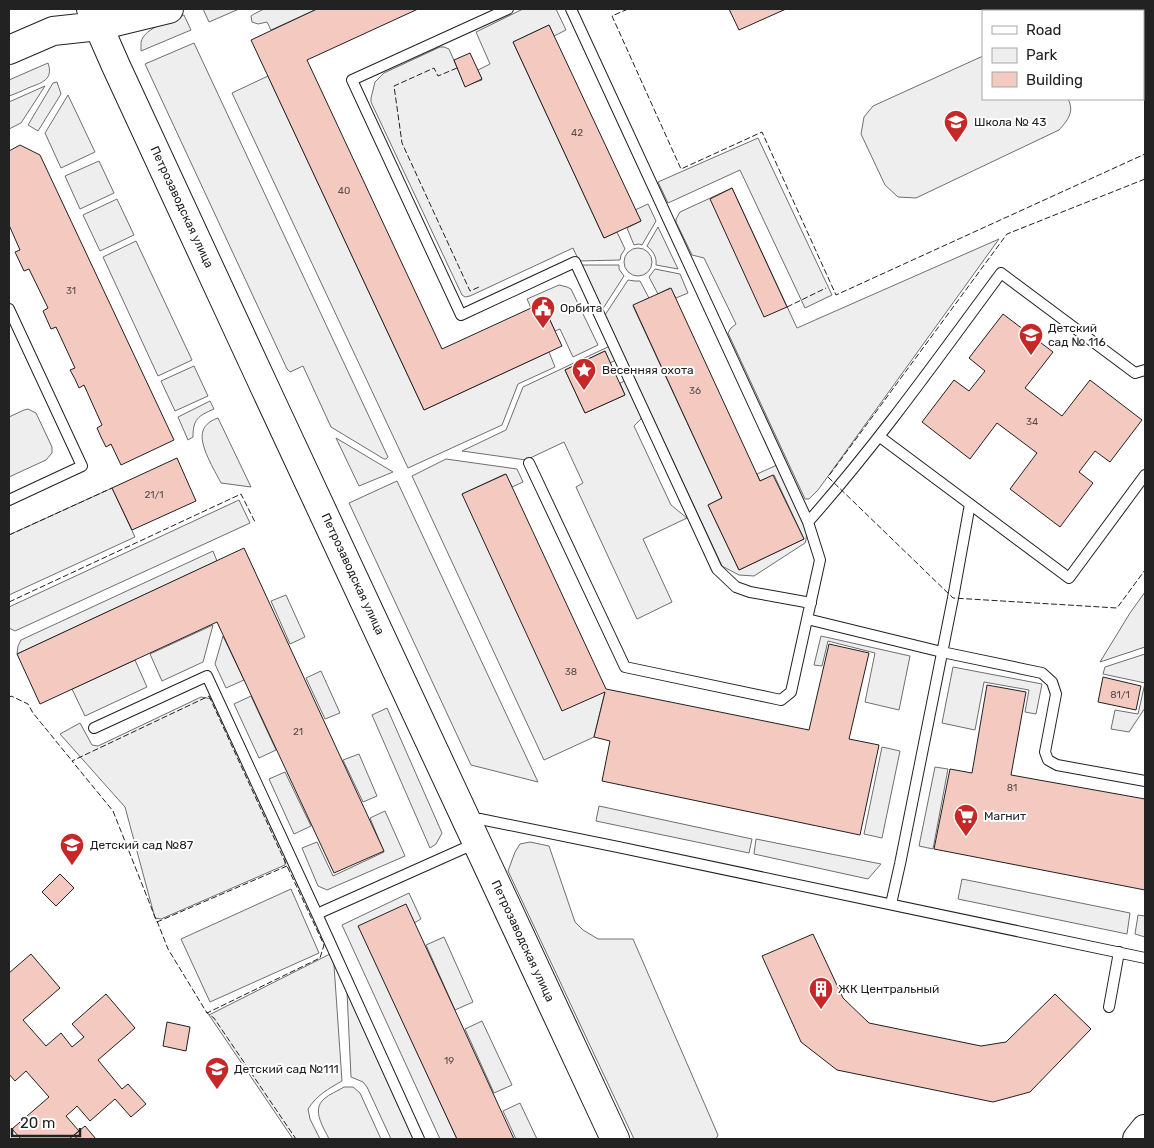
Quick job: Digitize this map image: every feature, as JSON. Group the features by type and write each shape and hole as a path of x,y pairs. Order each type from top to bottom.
{"street":[{"path":"9,50 95,17 169,9"},
{"name":"Петрозаводская улица","path":"95,17 615,1139"},
{"path":"1137,1139 1145,1129"}],"lane":[{"path":"508,9 352,80 461,315 575,262 717,569 736,588 811,603"},
{"path":"529,463 625,667 780,700 791,692 820,560 808,522 571,9"},
{"path":"808,522 880,437 1001,273 1135,373 1145,370"},
{"path":"9,309 82,466 9,500"},
{"path":"880,437 1069,578 1145,475"},
{"path":"891,904 970,504"},
{"path":"807,619 942,652 1042,673 1052,682 1056,694 1045,752 1048,760 1056,765 1145,780"},
{"path":"94,728 207,676 419,1139"},
{"path":"317,914 473,833 480,819 1145,958"},
{"path":"1109,1007 1119,952"}],"green space":[{"path":"203,9 239,9 209,22"},
{"path":"264,9 317,9 271,30 267,22 258,24 252,22 251,16"},
{"path":"523,9 556,9 566,30 554,36 549,25 513,42 604,238 617,232 625,249 620,260 579,261 573,248 465,297 462,295 371,102 371,98 375,82 384,73 440,47 449,49 465,86 482,80 478,70 490,64 476,32"},
{"path":"184,15 191,30 141,51 141,42 148,32 159,25"},
{"path":"194,43 388,457 386,459 331,427 303,366 290,372 287,369 145,64"},
{"path":"982,56 982,100 1068,100 1071,108 1067,120 1059,130 916,198 898,197 885,185 861,134 864,117 873,106"},
{"path":"48,63 49,73 45,80 9,96 9,80"},
{"path":"268,76 424,410 549,352 555,367 518,384 502,425 408,468 232,93"},
{"path":"57,82 61,94 38,131 28,125 53,83"},
{"path":"45,86 21,123 9,129 9,102"},
{"path":"68,95 95,152 61,168 45,133"},
{"path":"758,138 832,295 805,308 740,170 668,203 658,182"},
{"path":"99,161 114,193 80,209 65,176"},
{"path":"732,188 797,328 999,239 818,490 809,499 805,499 728,333 736,324 704,258 692,255 676,222 680,212"},
{"path":"117,199 134,235 100,251 83,215"},
{"path":"648,204 656,221 642,245 634,245 627,228 641,221 635,210"},
{"path":"658,227 678,269 656,265 654,254 647,246"},
{"path":"136,241 192,360 158,376 103,257"},
{"path":"638,248 648,252 652,262 648,272 638,276 628,272 624,262 628,252"},
{"path":"581,265 619,265 619,269 624,276 602,310"},
{"path":"655,269 680,274 688,293 676,298 670,288 658,294 649,277"},
{"path":"628,280 640,281 649,298 633,306 722,498 708,505 739,570 804,539 774,475 760,481 757,474 777,465 807,530 805,543 754,576 739,575 722,566 605,315"},
{"path":"559,285 571,289 598,345 573,357 560,329 555,331 542,303 531,308 527,299"},
{"path":"612,345 618,359 610,363 605,351 565,370 585,413 625,395 620,383 627,380 642,413 641,419 634,426 671,505 687,518 643,539 672,602 637,619 576,487 583,483 564,442 526,460 462,451 506,430 523,387"},
{"path":"194,366 208,396 175,411 161,381"},
{"path":"210,401 214,409 204,414 195,422 193,437 188,440 178,417"},
{"path":"28,409 36,413 52,447 52,453 46,460 9,477 9,417"},
{"path":"218,418 251,487 221,483 211,465 202,436 205,426"},
{"path":"336,438 393,472 359,486"},
{"path":"446,459 517,469 523,482 512,487 505,474 462,494 605,692 594,737 544,760 412,476"},
{"path":"397,481 538,782 471,765 349,503"},
{"path":"112,488 135,537 9,595 9,535"},
{"path":"239,500 250,523 15,631 9,628 9,607"},
{"path":"213,551 217,561 17,654 21,640"},
{"path":"1145,592 1145,647 1100,662 1130,613"},
{"path":"286,595 305,637 290,644 271,601"},
{"path":"213,625 203,662 162,681 150,654"},
{"path":"223,636 244,680 226,688 215,664"},
{"path":"821,636 910,656 899,710 865,702 875,653 828,641 822,666 814,665"},
{"path":"1145,654 1145,683 1103,674 1105,667"},
{"path":"135,660 147,687 85,716 72,689"},
{"path":"953,667 1042,684 1036,714 1025,712 1029,690 984,682 975,730 942,723"},
{"path":"321,671 340,713 325,719 306,678"},
{"path":"1145,683 1145,708 1129,732 1111,729 1115,710 1138,714"},
{"path":"251,696 276,750 259,758 234,704"},
{"path":"201,697 212,699 285,856 285,865 161,919 155,918 125,807 60,734 80,723 92,745 98,746"},
{"path":"387,708 442,833 436,844 430,848 372,715"},
{"path":"882,747 900,751 882,838 864,834"},
{"path":"359,754 377,796 363,802 343,760"},
{"path":"935,767 948,769 933,849 919,846"},
{"path":"285,772 311,826 294,834 269,779"},
{"path":"385,811 405,856 327,890 318,886 302,848 317,842 333,876 384,852 370,818"},
{"path":"756,839 881,864 868,879 754,854"},
{"path":"530,842 549,846 575,922 583,930 598,939 633,939 718,1135 716,1139 634,1139 508,871 520,844"},
{"path":"962,879 1130,913 1127,934 958,899"},
{"path":"409,893 421,919 414,923 359,926 457,1139 440,1139 342,925"},
{"path":"1138,915 1145,916 1145,937 1135,934"},
{"path":"444,937 473,1002 455,1010 426,945"},
{"path":"330,954 334,965 342,1081 319,1096 308,1109 310,1119 320,1139 293,1139 209,1015"},
{"path":"347,992 414,1139 391,1139 367,1087 363,1082 351,1077"},
{"path":"482,1021 512,1085 494,1093 465,1029"},
{"path":"344,1087 353,1087 360,1093 381,1139 329,1139 320,1119 320,1103 326,1097"},
{"path":"520,1103 537,1139 516,1139 503,1111"}],"shaded area":[{"path":"599,806 752,839 749,853 596,821"},
{"path":"291,889 319,953 210,1002 181,939"}],"building":[{"path":"317,9 418,9 307,60 442,349 542,303 562,346 424,410 251,40"},
{"path":"729,9 786,9 739,30"},
{"path":"549,25 641,221 604,238 513,42"},
{"path":"470,53 482,79 465,87 454,60"},
{"path":"20,145 40,155 174,440 121,465 111,444 106,447 101,437 97,428 102,425 84,385 79,388 70,370 75,368 56,327 51,329 43,311 48,308 29,269 24,271 15,252 20,250 9,225 9,151"},
{"path":"732,188 787,307 764,317 710,199"},
{"path":"671,288 760,481 773,475 804,539 739,570 708,505 722,498 633,305"},
{"path":"1003,314 1053,352 1025,388 1062,416 1090,380 1142,420 1110,462 1095,451 1079,472 1093,483 1060,527 1010,489 1037,453 997,423 970,459 922,422 954,380 969,391 985,371 969,358"},
{"path":"605,351 625,395 585,413 565,370"},
{"path":"177,458 196,501 132,530 112,488"},
{"path":"506,474 606,689 809,730 829,644 869,653 849,739 879,745 860,835 602,781 610,741 594,737 605,692 562,711 462,494"},
{"path":"244,548 384,851 334,873 217,622 40,704 17,654"},
{"path":"1103,677 1141,686 1136,710 1098,702"},
{"path":"987,685 1026,692 1011,775 1145,799 1145,890 934,849 950,769 972,773"},
{"path":"60,874 74,888 56,906 42,892"},
{"path":"406,904 514,1139 457,1139 358,926"},
{"name":"ЖК Центральный","path":"813,934 843,998 869,1023 981,1046 1006,1042 1055,994 1091,1029 1030,1092 993,1102 837,1070 801,1042 762,956"},
{"path":"31,954 60,988 23,1020 46,1046 61,1033 72,1047 84,1037 72,1024 106,994 135,1028 98,1060 122,1089 128,1084 146,1104 131,1117 115,1099 90,1121 77,1106 66,1116 79,1131 69,1139 21,1139 12,1129 49,1097 26,1071 15,1081 9,1074 9,973"},
{"path":"167,1022 190,1027 186,1051 163,1046"},
{"path":"85,1126 96,1139 77,1139 74,1135"}],"fence":[{"path":"628,9 612,16 681,169 762,132 836,295 1145,154"},
{"path":"457,68 438,76 434,68 394,86 402,143 470,291 479,287"},
{"path":"1145,179 1007,234 828,477 953,598 1117,608 1145,570"},
{"path":"787,307 826,288"},
{"path":"9,535 112,488"},
{"path":"9,602 241,494 255,522"},
{"path":"9,698 11,696 28,704 33,713 73,762"},
{"path":"209,696 287,866 157,922 113,811 72,761 209,696"},
{"path":"206,1012 320,958 324,945 287,866"},
{"path":"157,921 168,949 207,1013 214,1018 296,1139"}],"place":[{"name":"Школа № 43","path":"956,143"},
{"name":"Орбита","path":"543,329"},
{"name":"Детский сад № 116","path":"1031,356"},
{"name":"Весенняя охота","path":"584,391"},
{"name":"Магнит","path":"966,837"},
{"name":"Детский сад №87","path":"72,866"},
{"name":"ЖК Центральный","path":"821,1010"},
{"name":"Детский сад №111","path":"217,1090"}]}
